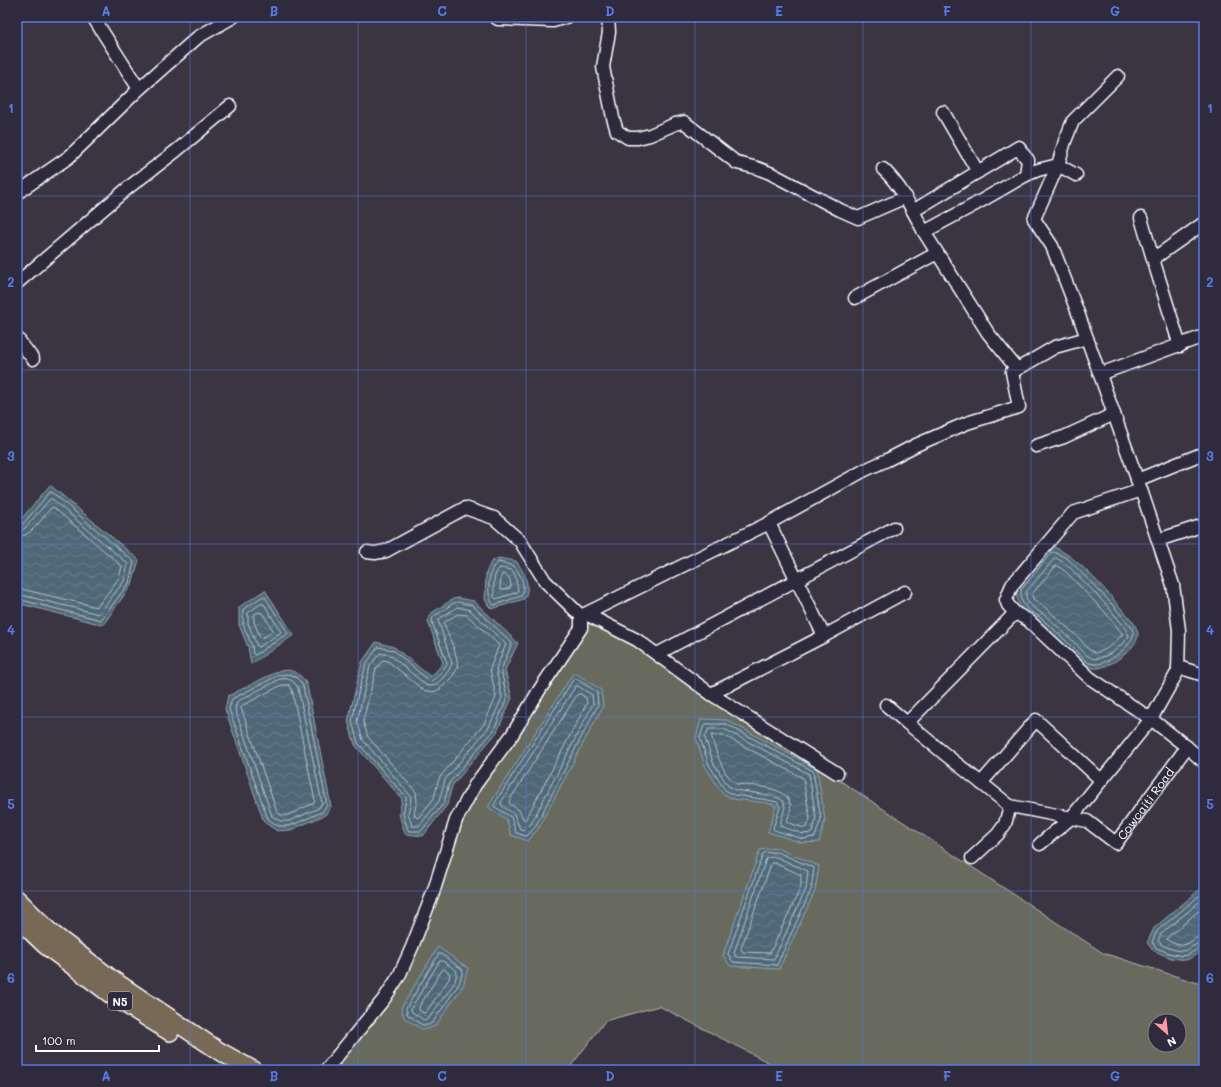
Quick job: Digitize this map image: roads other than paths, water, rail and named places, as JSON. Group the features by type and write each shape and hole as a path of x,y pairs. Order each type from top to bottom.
{"highway":[{"name":"N5","path":"17,899 50,932 113,980 219,1051 253,1070"},
{"name":"N5","path":"17,918 45,945 114,997 234,1070"}],"street":[{"path":"92,17 139,89"},
{"path":"17,193 69,157 139,89 198,37 233,17"},
{"path":"495,17 552,21 566,17"},
{"path":"608,17 609,32 603,67 617,131 628,138 638,138 650,135 675,124 684,122 737,163 770,173 858,218 906,197"},
{"path":"1040,844 1071,818 1151,719 1178,671 1179,630 1173,585 1087,338 1052,246 1034,219 1058,165 1073,121 1118,76"},
{"path":"17,282 129,187 176,151 230,106"},
{"path":"943,112 978,172"},
{"path":"913,211 1019,147 1021,152 1028,160 1026,174"},
{"path":"924,232 974,205 1026,174 1058,165 1076,175"},
{"path":"883,168 893,178 906,197 924,232 972,310 988,333 1017,369"},
{"path":"1141,218 1180,346"},
{"path":"1153,259 1204,223"},
{"path":"855,298 937,253"},
{"path":"1100,374 1204,336"},
{"path":"17,338 33,359"},
{"path":"583,615 769,523 865,470 916,445 967,423 1019,407 1012,372 1055,347 1087,338"},
{"path":"1036,446 1064,437 1114,414"},
{"path":"1204,453 1139,485 1073,513 1012,585 1006,600 1008,605 1015,613 1028,620 1090,678 1151,719 1204,762"},
{"path":"367,552 386,552 465,508 494,518 520,540 545,581 583,615 637,640 711,694 837,773"},
{"path":"769,523 824,636"},
{"path":"1158,540 1204,525"},
{"path":"657,654 894,528"},
{"path":"711,694 824,636 905,592"},
{"path":"907,723 1015,613"},
{"path":"326,1070 384,999 399,976 433,893 456,820 475,786 512,735 540,689 581,628 583,615"},
{"path":"1178,667 1204,675"},
{"path":"886,705 1010,806 1005,824 998,834 972,858"},
{"path":"981,783 1036,720 1101,780"},
{"name":"Cowcaiti Road","path":"1010,806 1087,821 1116,844 1187,747"}],"water":[{"path":"50,485 139,560 132,584 103,625 17,603 17,524"},
{"path":"1054,547 1071,557 1089,573 1106,590 1136,626 1138,634 1137,640 1133,646 1128,652 1106,666 1093,668 1082,663 1059,639 1025,613 1019,604 1017,595 1018,588 1049,550"},
{"path":"498,558 516,561 522,569 526,579 527,589 524,599 492,609 485,599 486,573 491,562"},
{"path":"265,590 294,635 251,664 248,647 239,625 239,607"},
{"path":"458,598 474,601 518,643 505,670 512,698 497,732 452,786 447,805 423,836 405,834 399,814 402,799 355,745 348,721 362,662 376,642 394,647 431,677 443,663 428,622 430,614 453,599"},
{"path":"288,670 299,675 307,685 331,806 325,815 291,830 277,831 264,822 225,709 228,696 278,671"},
{"path":"574,672 601,690 603,706 538,829 528,841 511,835 507,820 488,807"},
{"path":"701,719 727,720 817,769 825,820 819,842 803,843 768,832 776,806 767,803 733,799 722,793 705,766 696,738"},
{"path":"777,848 819,866 815,891 779,969 730,966 723,955 760,850"},
{"path":"1204,886 1204,950 1187,960 1171,958 1154,951 1147,943 1154,928"},
{"path":"438,947 468,968 463,986 436,1025 429,1029 422,1029 404,1018 401,1008"}]}
